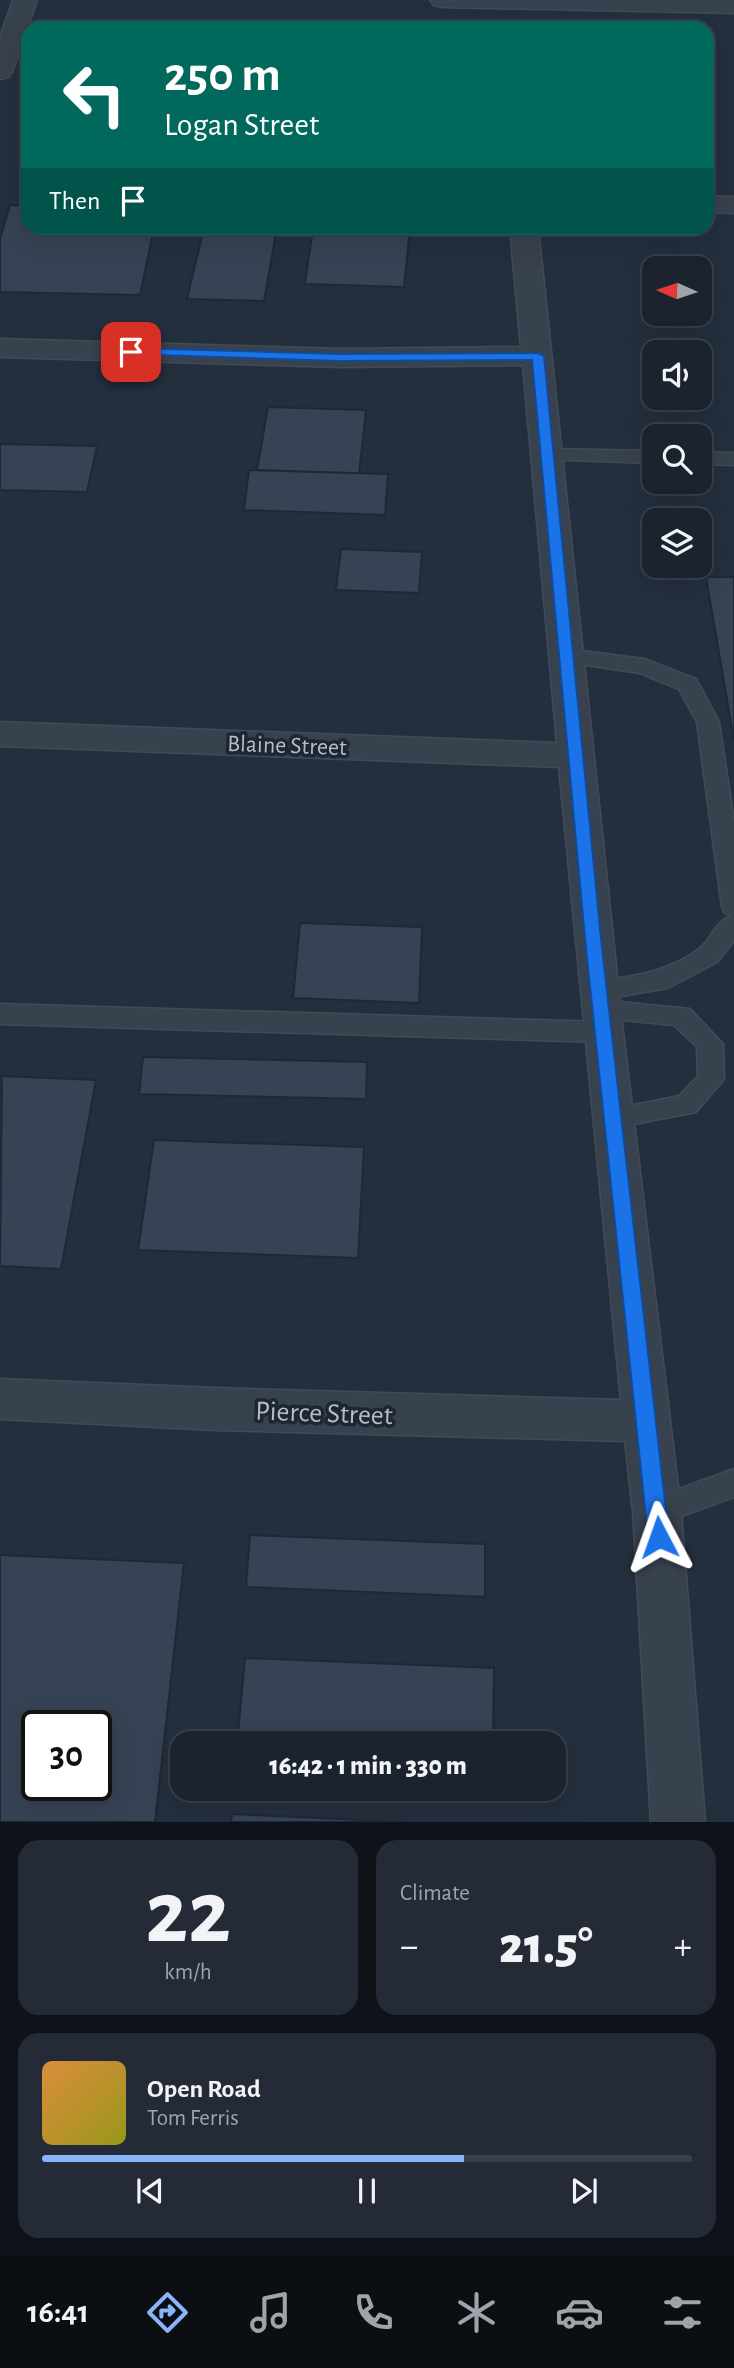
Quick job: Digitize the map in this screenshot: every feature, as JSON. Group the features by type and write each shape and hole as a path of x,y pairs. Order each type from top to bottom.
{"street":[{"path":"0,72 26,0"},
{"path":"442,0 734,6"},
{"path":"714,204 734,205"},
{"path":"525,235 600,1011 657,1511 678,1822"},
{"path":"0,348 340,358 538,356"},
{"name":"Blaine Street","path":"0,734 575,756"},
{"name":"Pierce Street","path":"0,1399 215,1409 648,1421"}],"lane":[{"path":"547,455 642,457"},
{"path":"712,458 734,459"},
{"path":"567,656 644,666 688,684 708,722 734,907"},
{"path":"600,1011 708,956 734,924"},
{"path":"0,1014 600,1011 681,1016 710,1044 711,1079 687,1105 613,1118"},
{"path":"657,1511 734,1483"}],"building":[{"path":"10,205 21,206 21,235 153,235 140,295 0,292 0,239"},
{"path":"202,235 276,235 264,301 187,299"},
{"path":"312,235 409,235 404,287 305,284"},
{"path":"268,407 366,410 359,474 257,470"},
{"path":"0,444 97,446 87,492 0,490"},
{"path":"249,470 388,474 385,515 244,510"},
{"path":"341,549 422,552 419,593 336,590"},
{"path":"712,577 734,577 734,741 706,578"},
{"path":"300,923 422,927 419,1003 293,998"},
{"path":"143,1057 367,1062 366,1099 139,1094"},
{"path":"2,1076 96,1080 61,1269 0,1266"},
{"path":"154,1140 364,1147 358,1258 138,1250"},
{"path":"250,1535 485,1544 485,1597 246,1587"},
{"path":"0,1555 184,1563 155,1822 0,1822"},
{"path":"245,1658 494,1668 493,1731 238,1731"},
{"path":"232,1814 403,1822 231,1822"}],"route":[{"path":"131,352 340,358 538,356 593,939 659,1537"}]}
